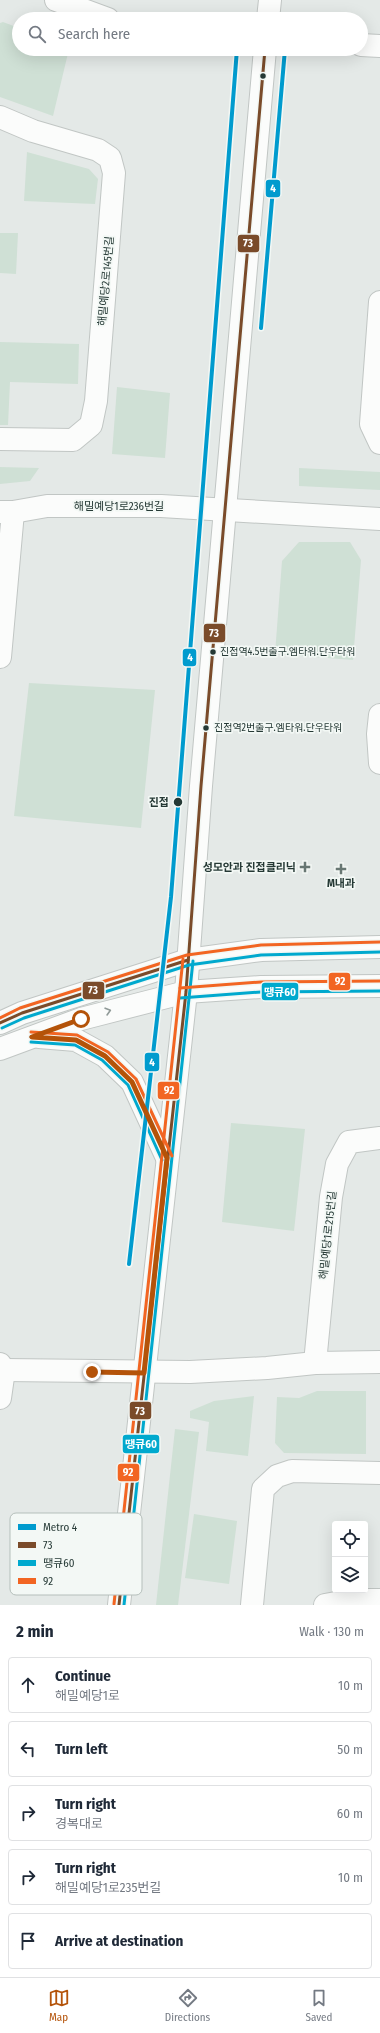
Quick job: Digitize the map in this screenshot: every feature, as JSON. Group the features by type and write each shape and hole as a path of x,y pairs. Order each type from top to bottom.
{"street":[{"path":"56,0 89,12"},
{"path":"269,12 270,0"},
{"path":"368,45 380,46"},
{"path":"128,1513 186,992 201,786 264,56"},
{"name":"해밀예당2로145번길","path":"0,117 33,131 98,150 110,158 114,173 96,401 92,425 73,440 0,439"},
{"path":"380,302 371,424 380,443"},
{"name":"해밀예당1로236번길","path":"0,657 7,512 47,506 161,506 380,519"},
{"path":"380,715 378,734 380,763"},
{"path":"0,1022 22,1013 188,960 261,950 380,948"},
{"path":"0,1049 81,1019 186,992 261,987 380,986"},
{"path":"32,1037 76,1040 105,1056 132,1082 167,1158"},
{"name":"해밀예당1로215번길","path":"315,1362 331,1197 337,1164 349,1142 380,1138"},
{"path":"0,1398 2,1367 144,1373 267,1368 315,1362 380,1362"},
{"path":"252,1605 263,1489 277,1476 292,1471 380,1473"},
{"path":"118,1605 119,1595"},
{"path":"325,1605 352,1600 380,1600"}],"green space":[{"path":"3,22 12,25 12,56 67,56 53,116 0,97 0,23"},
{"path":"27,152 89,169 98,179 95,204 24,201"},
{"path":"0,233 18,233 16,274 0,273"},
{"path":"0,342 79,344 78,384 10,382 8,425 0,425"},
{"path":"117,387 170,393 165,458 112,454"},
{"path":"0,467 39,468 30,481 0,484"},
{"path":"299,468 380,472 380,490 299,486"},
{"path":"299,542 350,542 361,560 353,660 275,654 282,561"},
{"path":"29,683 155,690 141,828 14,816"},
{"path":"231,1123 305,1129 294,1231 222,1222"},
{"path":"317,1391 366,1391 366,1454 284,1453 275,1443 277,1397 299,1398"},
{"path":"254,1396 248,1456 206,1451 209,1422 190,1418 190,1411 214,1401"},
{"path":"175,1429 199,1432 178,1605 156,1605"},
{"path":"194,1514 237,1521 229,1584 185,1578"}],"metro line":[{"name":"4","path":"129,1264 171,897 236,56"},
{"name":"4","path":"261,328 284,56"}],"transit line":[{"name":"73","path":"129,1513 186,992 201,786 264,56"},
{"name":"92","path":"0,1018 20,1008 187,955 261,945 380,942"},
{"name":"땡큐60","path":"2,1028 24,1018 189,965 261,955 380,952"},
{"name":"92","path":"124,1513 183,959"},
{"name":"73","path":"0,1023 22,1013 188,960"},
{"name":"땡큐60","path":"134,1513 193,961"},
{"name":"92","path":"180,988 261,982 380,981"},
{"name":"땡큐60","path":"180,998 261,992 380,991"},
{"name":"92","path":"31,1032 77,1035 108,1052 136,1079 172,1156"},
{"name":"73","path":"31,1037 76,1040 105,1056 132,1082 167,1158"},
{"name":"땡큐60","path":"31,1042 75,1045 102,1060 128,1085 162,1160"},
{"name":"92","path":"114,1604 115,1595"},
{"name":"73","path":"119,1605 120,1595"},
{"name":"땡큐60","path":"124,1605 125,1595"}],"place":[{"name":"진접역4.5번출구.엠타워.단우타워","path":"213,652"},
{"name":"진접역2번출구.엠타워.단우타워","path":"206,728"},
{"name":"진접","path":"178,802"},
{"name":"성모안과 진접클리닉","path":"305,867"},
{"name":"M내과","path":"341,869"}],"route":[{"path":"81,1019 32,1037 76,1040 105,1056 132,1082 167,1158 144,1373 92,1372"}]}
